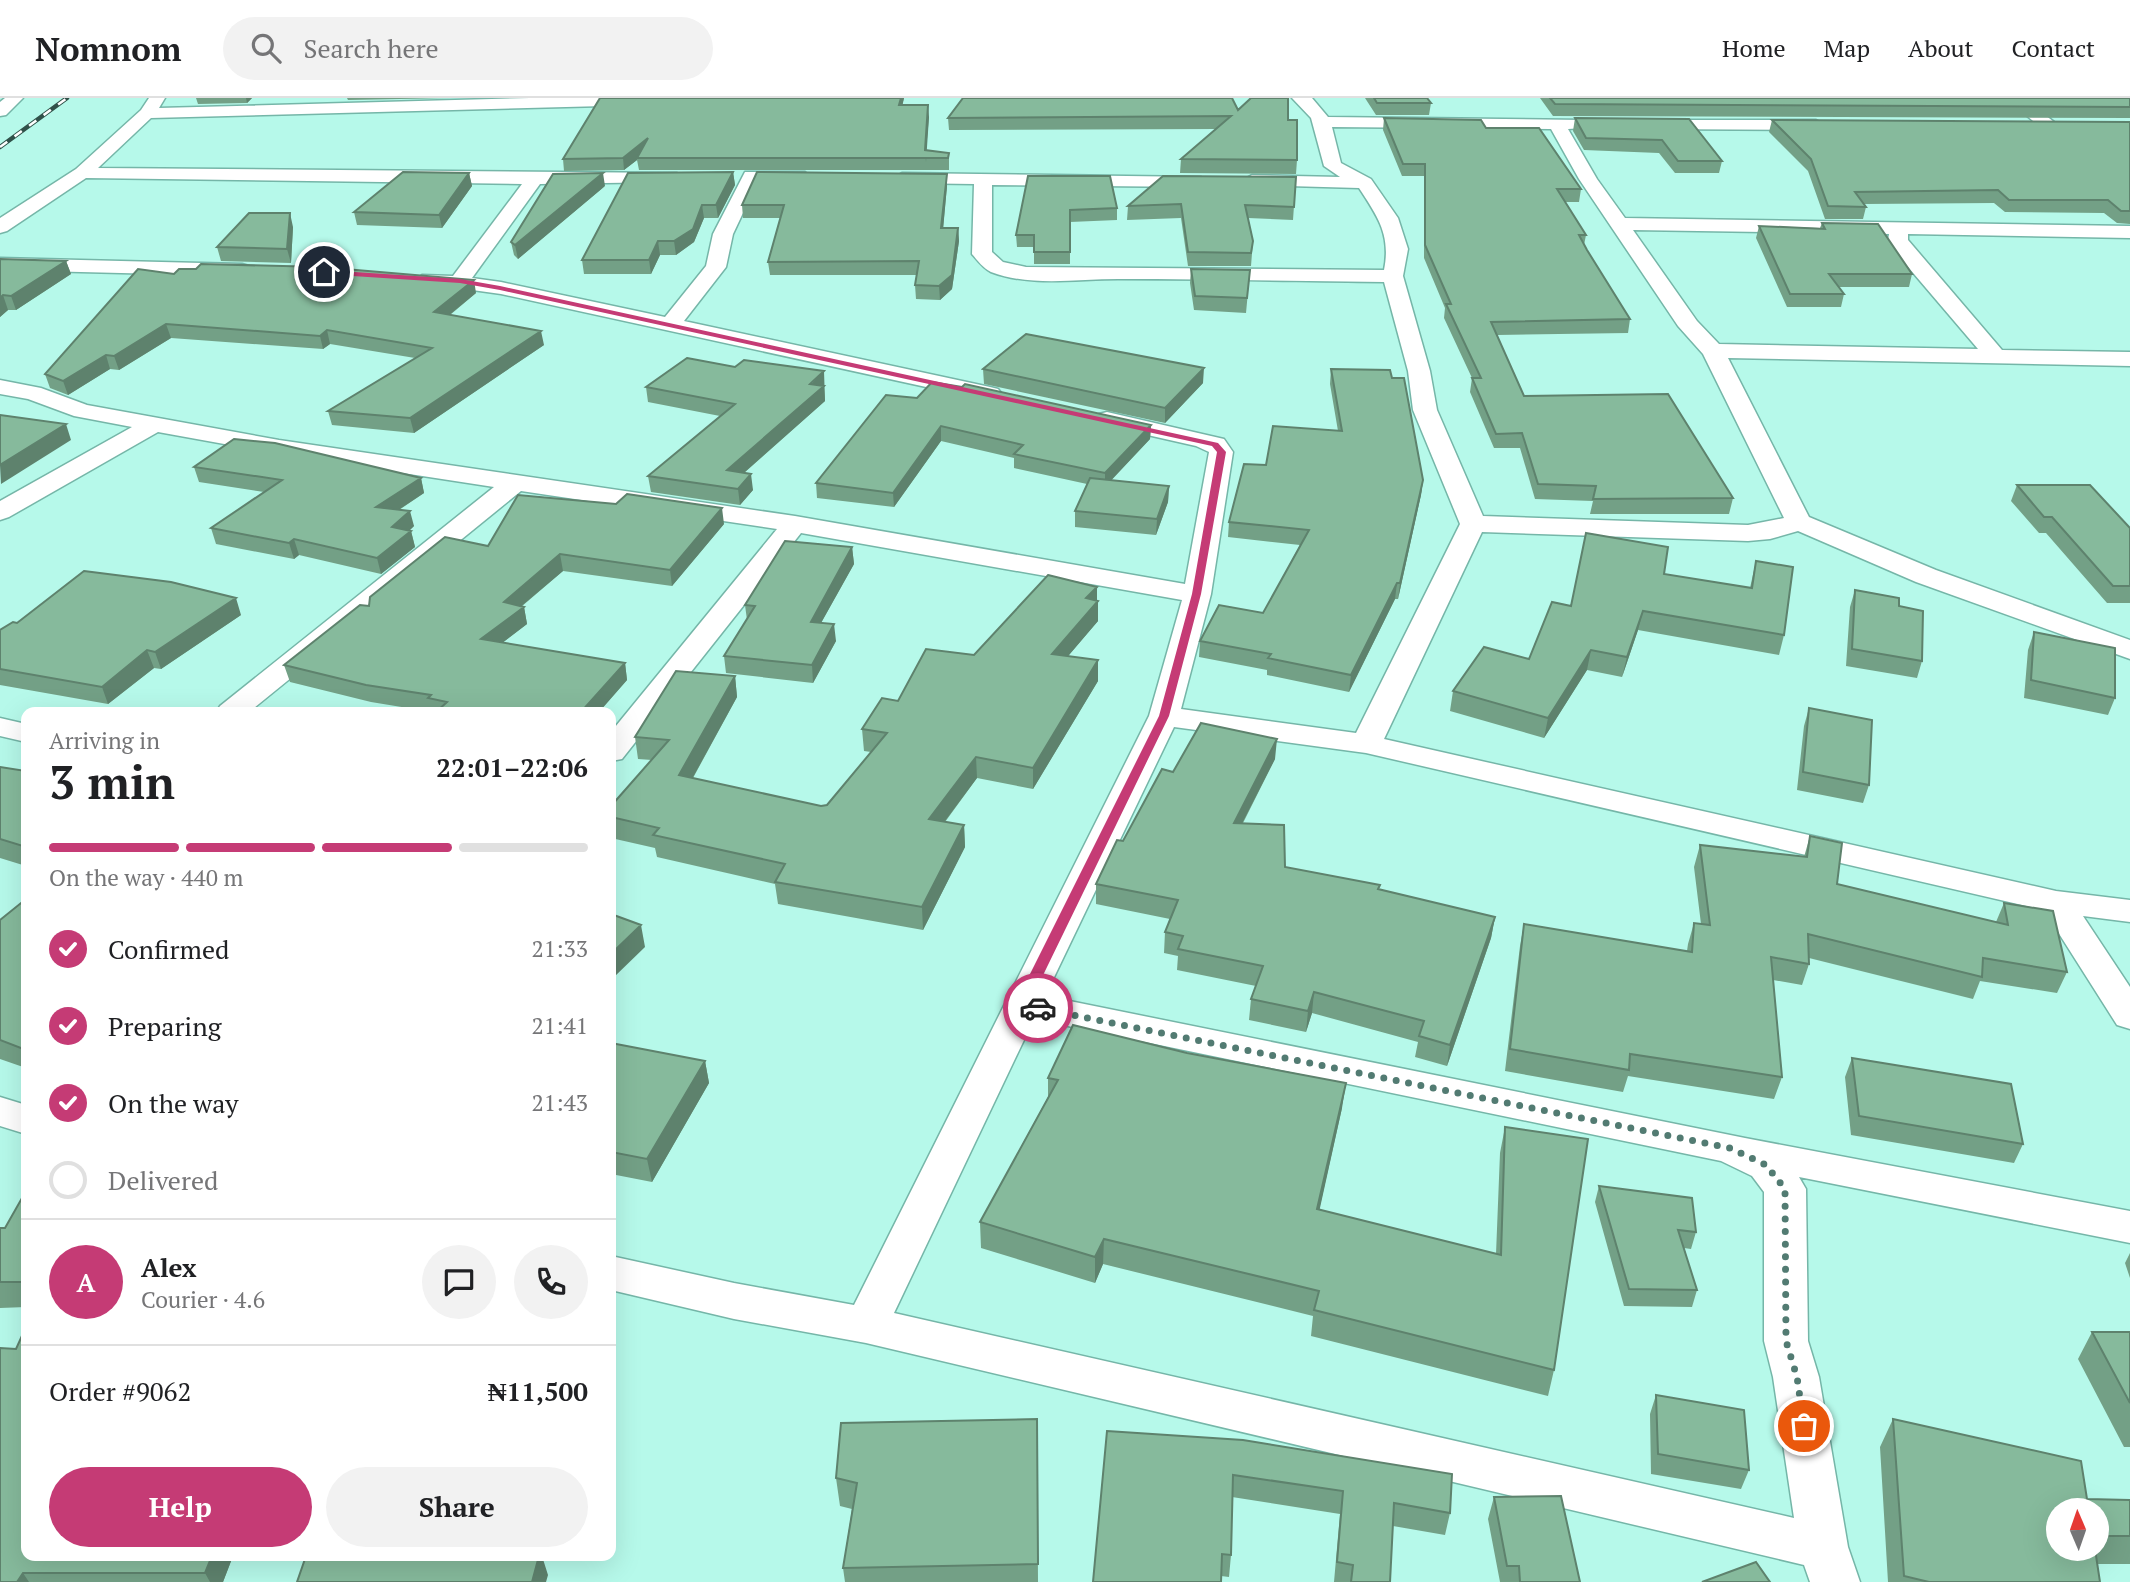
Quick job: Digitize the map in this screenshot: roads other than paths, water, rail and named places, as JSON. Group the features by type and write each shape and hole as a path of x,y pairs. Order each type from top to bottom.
{"street":[{"path":"0,111 15,98"},
{"path":"1300,98 1312,103 1322,122 1333,166 1365,183 1388,218 1398,248 1393,276 1419,371 1425,410 1473,524 1366,744"},
{"path":"2013,98 2056,125 2022,125"},
{"path":"0,227 82,173 152,106 662,100"},
{"path":"1638,125 1826,125 1811,107"},
{"path":"1322,122 1598,124"},
{"path":"1558,124 1588,179 1689,326 1713,351 1799,522 1926,576 2130,650"},
{"path":"82,173 535,179 684,177"},
{"path":"671,324 716,267 723,234 751,176"},
{"path":"724,177 824,176"},
{"path":"877,177 1183,183 1225,180 1365,183"},
{"path":"460,281 535,179"},
{"path":"983,180 982,254 996,267 1026,273 1067,275 1115,273 1393,276"},
{"path":"1619,224 2130,232"},
{"path":"1899,229 1898,240 1904,250 1972,326 1994,355"},
{"path":"0,264 257,270"},
{"path":"406,277 460,281 1010,398"},
{"path":"1713,351 2130,359"},
{"path":"0,387 33,393 82,411 279,447 795,524 1196,594"},
{"path":"866,1325 1164,716 1196,594 1221,452 1215,444 1092,416"},
{"path":"0,512 157,423"},
{"path":"237,707 517,481"},
{"path":"1473,524 1748,533 1770,531 1799,522"},
{"path":"616,746 795,524"},
{"path":"1164,716 1366,744 2056,902 2130,911"},
{"path":"0,727 21,732"},
{"path":"2056,902 2130,1016"},
{"path":"1022,1004 2130,1227"},
{"path":"0,1111 21,1118"},
{"path":"616,1274 734,1301 866,1325 1829,1565 1797,1377 1786,1341 1785,1189 1766,1165 1730,1148"}],"railway":[{"path":"0,147 67,98"}]}
